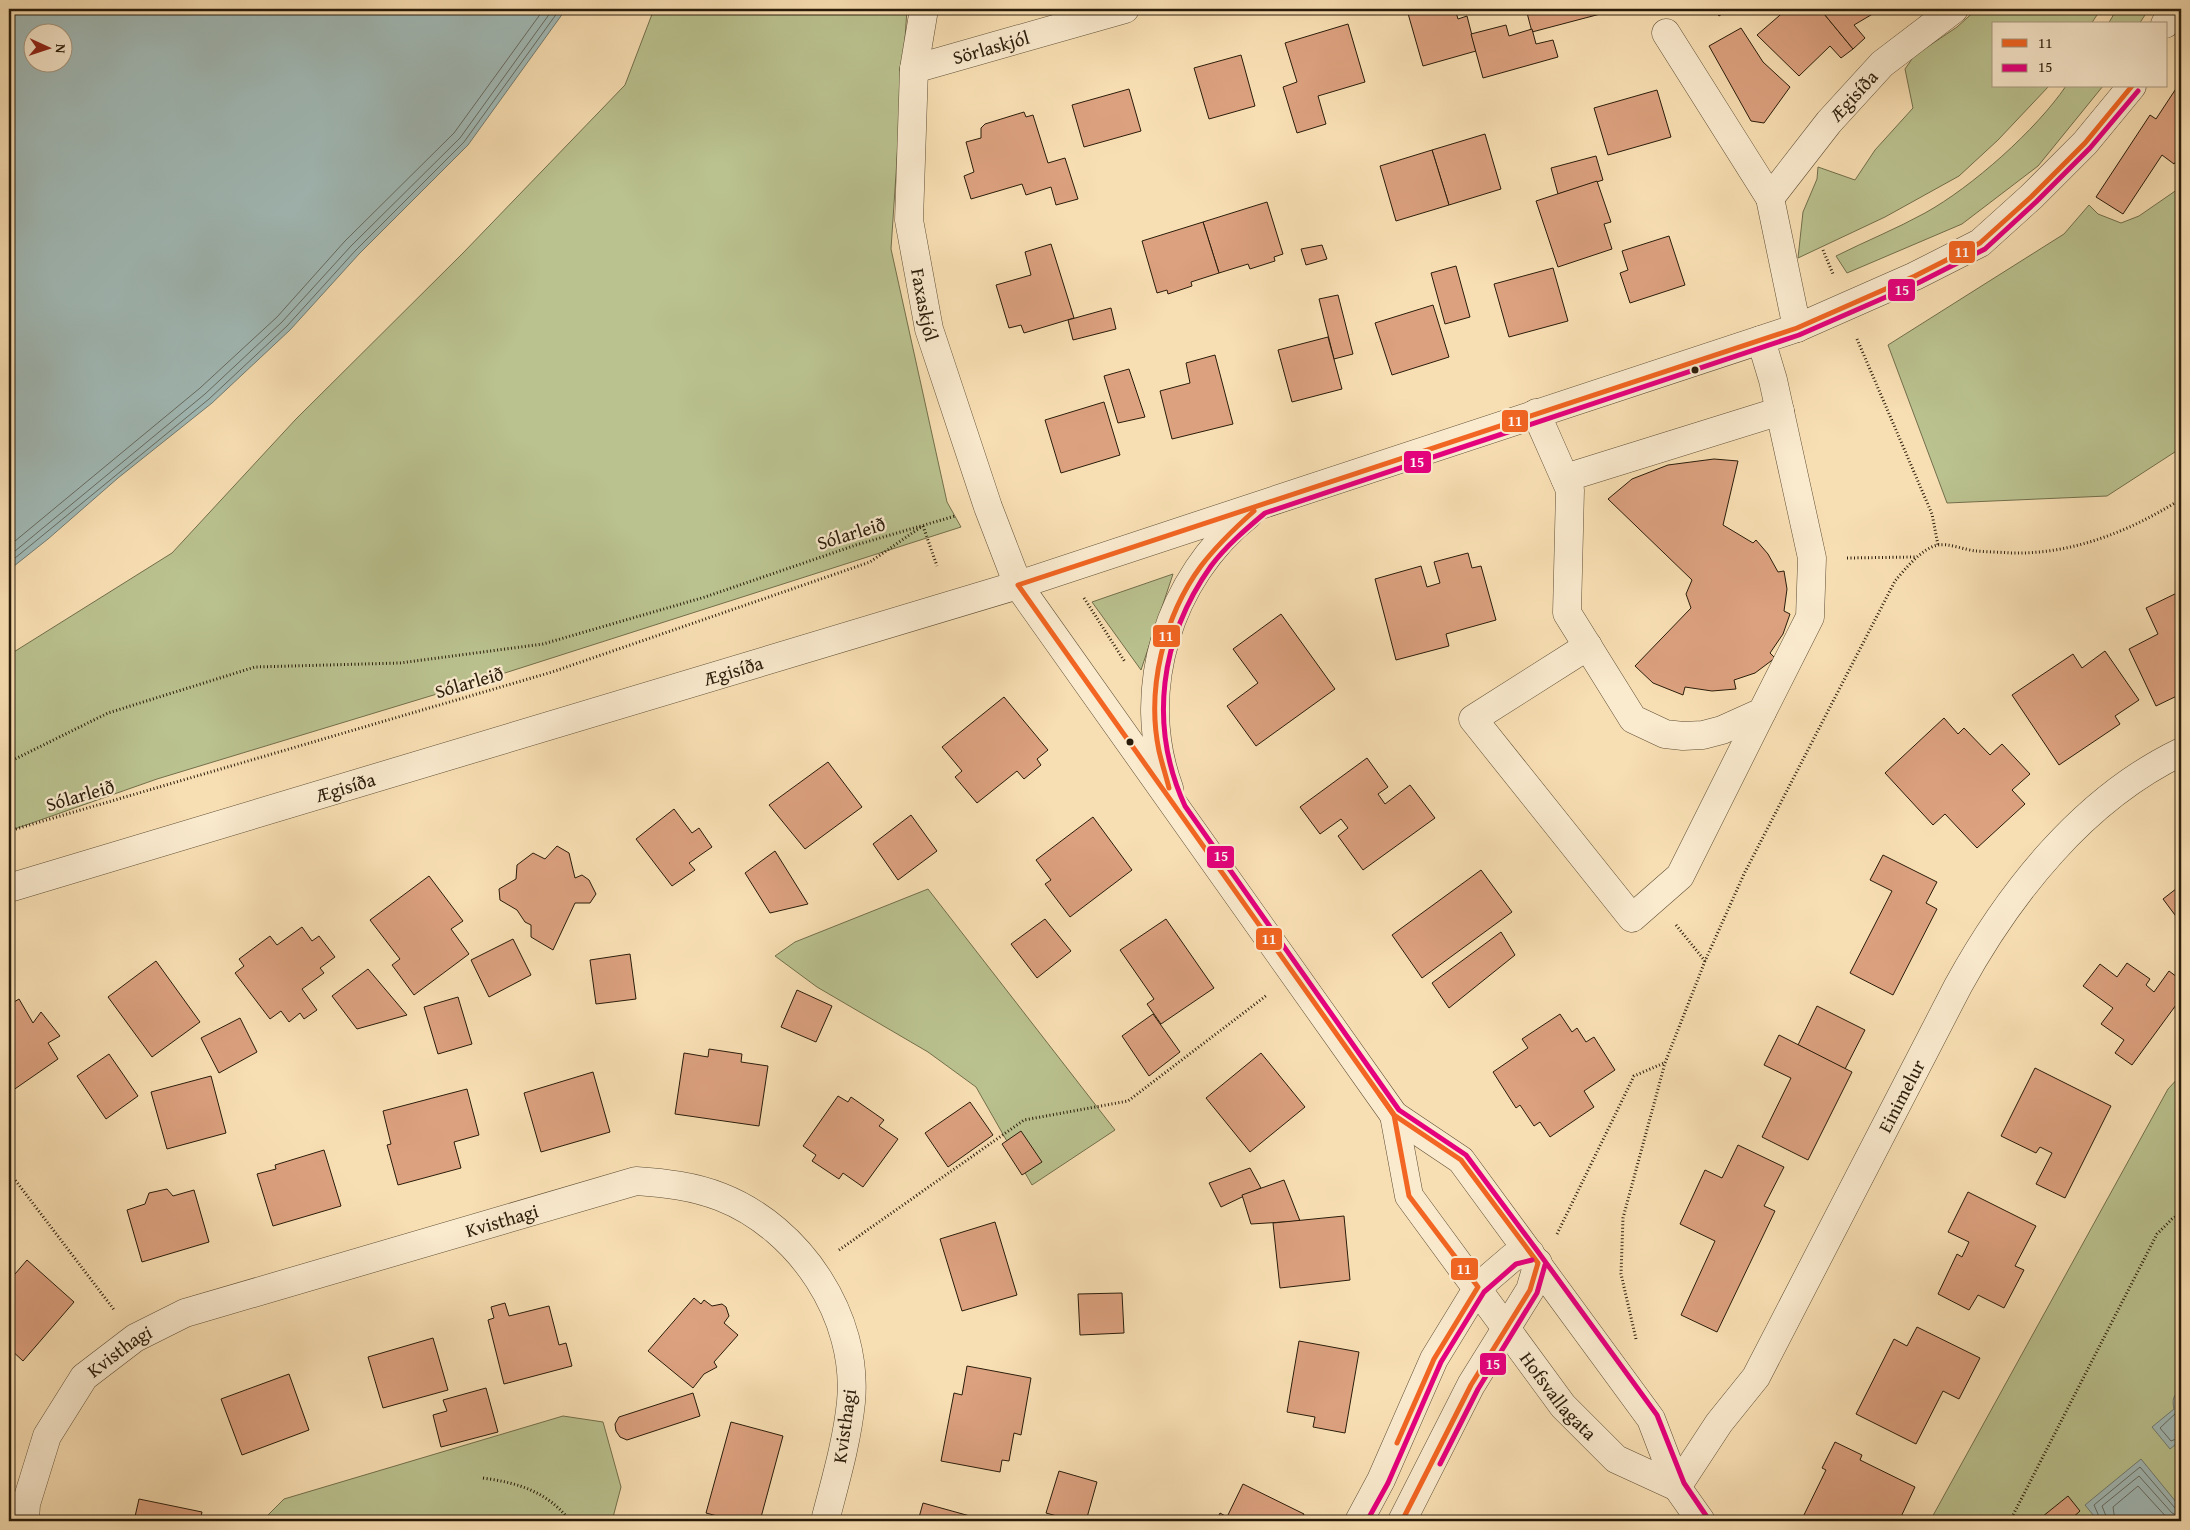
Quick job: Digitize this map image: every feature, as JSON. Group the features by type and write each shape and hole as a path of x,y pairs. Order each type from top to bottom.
{"street":[{"name":"Faxaskjól","path":"924,9 914,69 909,220 929,329 985,498 1018,585"},
{"name":"Sörlaskjól","path":"914,69 1125,9"},
{"name":"Ægisíða","path":"1770,198 1830,122 1882,64 1954,9"},
{"path":"2166,22 2173,9"},
{"path":"1666,33 1770,198 1797,328"},
{"name":"Ægisíða","path":"9,888 1018,585 1797,328 1847,308 1980,243 2032,197 2086,143 2130,88"},
{"path":"1588,646 1473,719 1632,918 1680,876 1810,617 1812,558 1780,411 1760,340"},
{"path":"1565,478 1780,411"},
{"path":"1536,413 1570,490 1567,613 1632,719 1648,728 1683,736 1703,735 1722,730 1762,712"},
{"path":"1178,810 1164,774 1157,737 1155,699 1158,666 1166,635 1183,593 1203,562 1239,522 1261,506"},
{"name":"Hofsvallagata","path":"1018,585 1394,1115 1461,1160 1534,1258 1651,1419 1677,1487 1702,1521"},
{"name":"Einimelur","path":"1677,1487 1719,1423 1756,1376 1958,986 1981,944 2007,904 2043,861 2082,821 2126,786 2181,752"},
{"name":"Hofsvallagata","path":"1394,1115 1409,1196 1508,1327 1563,1406 1616,1459 1677,1487"},
{"name":"Kvisthagi","path":"25,1521 26,1504 47,1436 84,1377 135,1338 185,1313 636,1181 665,1182 694,1188 722,1197 748,1210 772,1227 793,1247 812,1269 827,1293 838,1319 846,1346 851,1374 851,1402 840,1466 825,1521"},
{"path":"1359,1521 1381,1480 1434,1358 1478,1287 1513,1257 1534,1258 1530,1290 1471,1385 1402,1521"}],"path":[{"path":"1847,308 1855,332 1932,514 1938,545"},
{"path":"1638,1346 1621,1274 1623,1218 1665,1063 1705,961 1744,874 1895,581 1916,558 1938,545 1975,551 2013,553 2050,550 2086,543 2122,531 2156,515 2181,499"},
{"name":"Sólarleið","path":"9,762 108,713 255,667 400,664 543,644 705,597 856,545 963,514"},
{"path":"923,526 936,566"},
{"name":"Sólarleið","path":"9,830 552,672 870,562 923,526"},
{"path":"1812,558 1916,558"},
{"path":"1082,595 1128,666"},
{"path":"1654,898 1705,961"},
{"path":"812,1269 1024,1120 1128,1101 1294,974"},
{"path":"1556,1236 1634,1076 1665,1063"},
{"path":"9,1172 135,1338"},
{"path":"2010,1521 2157,1234 2181,1213"},
{"path":"483,1478 522,1486 543,1494 561,1509 570,1521"}],"green space":[{"path":"654,9 907,9 891,249 947,502 961,527 483,680 157,779 9,831 9,655 172,553 296,419 463,253 625,85"},
{"path":"1977,9 2021,11 2101,9 2092,22 1992,22 1992,88 2047,88 1998,140 1959,176 1885,217 1798,258 1803,212 1817,179 1818,167 1855,180 1875,150 1913,108 1905,69 1914,56 1957,27"},
{"path":"2117,9 2133,9 2145,15 2140,22 2109,22"},
{"path":"2064,88 2101,88 2038,166 1962,224 1847,273 1836,256 1925,213 1963,188 2021,139"},
{"path":"2181,187 2181,448 2107,496 1947,503 1888,345 2064,234 2089,205 2098,214 2121,223 2139,216"},
{"path":"1173,574 1141,670 1092,602"},
{"path":"928,889 1115,1130 1032,1185 976,1087 928,1052 817,987 775,956 795,942"},
{"path":"2181,1075 2181,1521 1930,1521 2168,1089"},
{"path":"563,1416 603,1422 621,1487 612,1521 262,1521 284,1499"}],"water":[{"path":"9,9 566,9 468,145 359,254 290,330 212,403 118,478 9,570"},
{"path":"2181,1390 2181,1440 2170,1449 2152,1427 2174,1409 2174,1398"},
{"path":"2141,1459 2181,1508 2181,1521 2098,1521 2085,1505"}],"building":[{"path":"1455,9 1458,19 1467,16 1476,51 1423,66 1407,10"},
{"path":"1526,9 1603,9 1604,13 1532,32"},
{"path":"1714,9 1729,9 1719,16"},
{"path":"1787,9 1820,9 1853,49 1841,58 1830,46 1799,76 1757,35"},
{"path":"1820,9 1881,9 1854,25 1865,38 1853,49"},
{"path":"1348,24 1365,82 1318,96 1326,124 1297,133 1283,87 1297,82 1285,43"},
{"path":"1506,25 1509,36 1532,29 1536,44 1553,40 1558,57 1483,78 1471,34"},
{"path":"1741,28 1763,62 1790,87 1764,123 1751,121 1709,46"},
{"path":"1241,55 1255,106 1209,119 1194,68"},
{"path":"2181,81 2181,154 2174,164 2162,155 2123,214 2096,197 2150,115 2156,119"},
{"path":"1129,89 1141,131 1084,147 1072,105"},
{"path":"1657,90 1671,137 1608,155 1594,108"},
{"path":"1024,112 1026,117 1033,115 1048,163 1065,158 1078,199 1056,205 1051,187 1026,195 1022,184 971,199 964,176 974,172 966,142 981,138 981,128 985,124"},
{"path":"1485,134 1501,189 1449,205 1432,150"},
{"path":"1432,150 1449,205 1396,221 1380,166"},
{"path":"1596,156 1603,180 1558,194 1551,168"},
{"path":"1597,181 1611,222 1604,224 1612,249 1558,267 1536,201"},
{"path":"1267,202 1283,254 1274,257 1275,261 1250,269 1248,264 1219,273 1203,222"},
{"path":"1203,222 1219,273 1191,282 1192,286 1168,294 1167,290 1157,293 1142,241"},
{"path":"1669,236 1685,285 1630,303 1620,273 1628,270 1622,251"},
{"path":"1051,244 1074,318 1024,333 1021,325 1009,328 996,285 1031,275 1025,252"},
{"path":"1322,245 1327,259 1306,265 1301,249"},
{"path":"1456,266 1470,317 1445,324 1431,273"},
{"path":"1553,268 1568,321 1509,337 1494,284"},
{"path":"1338,295 1353,354 1334,359 1319,299"},
{"path":"1433,305 1449,357 1392,375 1375,323"},
{"path":"1111,308 1116,329 1073,340 1068,320"},
{"path":"1328,337 1342,389 1292,402 1278,350"},
{"path":"1215,355 1233,424 1172,439 1160,391 1190,383 1186,363"},
{"path":"1129,369 1145,417 1118,423 1104,376"},
{"path":"1104,402 1120,455 1061,473 1045,420"},
{"path":"1714,459 1738,461 1723,525 1753,543 1756,540 1768,554 1778,572 1784,571 1787,589 1784,611 1790,614 1783,634 1770,653 1775,658 1755,673 1734,680 1736,689 1712,691 1685,687 1683,695 1653,683 1635,666 1691,608 1686,594 1692,580 1608,499 1632,479 1668,465"},
{"path":"1468,553 1472,568 1481,566 1496,620 1446,634 1449,646 1396,660 1375,579 1421,566 1427,587 1440,583 1434,562"},
{"path":"2181,591 2181,694 2156,706 2129,649 2158,634 2146,608"},
{"path":"1281,614 1335,689 1256,746 1227,706 1258,683 1233,649"},
{"path":"2105,651 2139,700 2115,716 2120,724 2059,765 2012,695 2073,654 2082,668"},
{"path":"1004,697 1048,750 1037,759 1041,765 1024,779 1017,771 977,803 955,777 962,771 942,747"},
{"path":"1944,718 1958,734 1964,728 1990,755 2002,744 2030,774 2012,790 2025,804 1977,848 1945,814 1933,825 1885,773"},
{"path":"1367,758 1388,787 1378,794 1385,804 1410,785 1435,818 1363,870 1338,836 1348,828 1341,819 1320,834 1300,807"},
{"path":"828,762 862,807 805,849 769,805"},
{"path":"674,809 692,833 699,828 712,847 689,863 695,870 672,886 636,839"},
{"path":"911,815 937,851 898,880 873,844"},
{"path":"1093,817 1132,870 1070,917 1045,884 1051,880 1036,860"},
{"path":"557,846 569,853 575,878 582,875 589,880 596,894 590,903 575,903 553,950 531,937 531,925 525,922 517,910 500,900 499,889 516,879 517,865 533,853 545,859"},
{"path":"775,851 808,904 770,913 745,873"},
{"path":"1883,855 1937,882 1926,903 1937,909 1893,995 1850,973 1892,891 1870,880"},
{"path":"1481,870 1512,912 1422,978 1392,935"},
{"path":"429,876 463,921 451,929 469,954 414,995 392,965 400,959 370,920"},
{"path":"2181,885 2181,923 2163,899"},
{"path":"1045,919 1071,951 1037,978 1011,944"},
{"path":"1166,919 1214,988 1161,1024 1147,1004 1154,999 1120,950"},
{"path":"302,927 312,941 319,936 335,957 320,968 324,973 302,989 317,1010 304,1019 300,1013 289,1022 281,1011 270,1019 235,973 244,966 239,959 270,936 277,945"},
{"path":"1501,932 1515,955 1449,1008 1432,983"},
{"path":"513,939 531,975 489,997 471,960"},
{"path":"630,954 636,999 596,1004 590,960"},
{"path":"156,961 200,1022 152,1057 108,997"},
{"path":"2127,963 2150,979 2146,985 2154,992 2169,971 2181,980 2181,1008 2176,1005 2132,1065 2115,1053 2124,1040 2101,1024 2113,1008 2083,986 2100,964 2117,977"},
{"path":"368,969 407,1015 357,1029 332,996"},
{"path":"797,990 832,1006 816,1042 781,1027"},
{"path":"458,997 472,1044 438,1054 424,1007"},
{"path":"19,999 33,1023 41,1012 60,1036 48,1043 58,1059 9,1093 9,1005"},
{"path":"1817,1006 1865,1030 1845,1069 1798,1045"},
{"path":"1153,1014 1180,1052 1149,1076 1122,1036"},
{"path":"1560,1014 1572,1032 1577,1028 1586,1042 1594,1037 1615,1070 1584,1091 1594,1107 1550,1137 1540,1122 1534,1126 1520,1105 1516,1108 1493,1072 1528,1048 1522,1039"},
{"path":"240,1018 257,1052 219,1073 201,1038"},
{"path":"1779,1035 1852,1072 1808,1160 1762,1137 1791,1078 1764,1065"},
{"path":"709,1049 742,1054 741,1062 768,1066 759,1126 675,1114 684,1053 708,1057"},
{"path":"1261,1053 1305,1107 1250,1152 1206,1098"},
{"path":"109,1054 138,1096 106,1119 77,1076"},
{"path":"2035,1068 2111,1106 2065,1198 2036,1184 2052,1153 2040,1147 2036,1153 2001,1136"},
{"path":"593,1072 610,1132 541,1152 524,1093"},
{"path":"211,1076 226,1133 167,1149 151,1092"},
{"path":"467,1089 479,1135 454,1142 461,1168 398,1185 387,1145 391,1144 383,1111"},
{"path":"838,1096 848,1102 851,1097 884,1120 879,1126 898,1139 863,1187 843,1173 839,1179 812,1161 816,1155 803,1146"},
{"path":"970,1102 993,1135 948,1167 925,1133"},
{"path":"1021,1131 1042,1162 1022,1175 1002,1144"},
{"path":"1738,1145 1784,1167 1764,1206 1775,1211 1717,1332 1681,1315 1715,1241 1680,1224 1705,1170 1722,1178"},
{"path":"324,1150 341,1206 273,1226 257,1174 276,1169 275,1165"},
{"path":"1250,1168 1261,1188 1221,1207 1209,1183"},
{"path":"1284,1180 1300,1221 1251,1224 1242,1195"},
{"path":"167,1189 173,1196 194,1190 209,1242 142,1262 127,1210 145,1204 149,1193"},
{"path":"1968,1192 2036,1226 2015,1266 2024,1270 2004,1308 1978,1295 1969,1310 1938,1294 1957,1254 1962,1257 1969,1242 1948,1232"},
{"path":"1344,1216 1350,1280 1280,1288 1273,1223"},
{"path":"995,1222 1017,1295 962,1311 940,1239"},
{"path":"27,1260 74,1302 23,1361 9,1348 9,1281"},
{"path":"1122,1293 1124,1333 1080,1335 1078,1294"},
{"path":"694,1298 701,1304 704,1300 712,1306 722,1304 726,1307 729,1316 724,1323 738,1335 714,1362 717,1367 704,1374 693,1388 648,1351"},
{"path":"505,1303 509,1316 549,1306 559,1345 566,1343 572,1366 504,1384 488,1320 494,1318 491,1307"},
{"path":"1917,1327 1980,1358 1959,1399 1943,1391 1916,1444 1856,1414 1894,1339 1907,1346"},
{"path":"433,1338 448,1390 383,1408 368,1357"},
{"path":"1299,1341 1359,1352 1345,1433 1313,1427 1315,1417 1287,1412"},
{"path":"967,1366 1031,1378 1021,1435 1014,1433 1009,1461 1002,1460 1000,1472 941,1461 954,1393 962,1395"},
{"path":"289,1374 309,1430 242,1455 221,1399"},
{"path":"486,1388 498,1432 441,1447 433,1415 447,1411 443,1400"},
{"path":"693,1393 700,1416 627,1440 620,1437 616,1431 615,1424 619,1417"},
{"path":"731,1422 783,1436 760,1521 736,1521 706,1513"},
{"path":"1835,1442 1862,1455 1860,1460 1915,1487 1899,1521 1892,1521 1880,1516 1878,1521 1801,1521 1826,1470 1822,1468"},
{"path":"1059,1471 1097,1482 1086,1521 1075,1521 1046,1513"},
{"path":"1243,1484 1304,1514 1301,1521 1216,1521 1220,1513 1227,1517"},
{"path":"2068,1496 2080,1511 2070,1520 2037,1521"},
{"path":"139,1499 202,1512 200,1521 134,1521"},
{"path":"923,1503 988,1521 918,1521"}],"transit line":[{"name":"11","path":"1402,1521 1471,1385 1530,1290 1538,1263 1461,1160 1394,1115 1018,585 1797,328 1915,276 1980,243 2031,197 2085,143 2130,88"},
{"name":"15","path":"1707,1517 1684,1483 1657,1415 1536,1249 1466,1155 1399,1110 1185,806 1173,775 1166,744 1164,713 1165,683 1171,652 1180,622 1211,566 1230,545 1265,513 1799,335 1918,283 1985,249 2090,148 2138,91"},
{"name":"11","path":"1169,788 1159,751 1155,703 1161,654 1168,630 1177,607 1201,566 1226,537 1254,511"},
{"name":"11","path":"1380,1095 1394,1115 1409,1196 1478,1287 1434,1359 1397,1443"},
{"name":"15","path":"1367,1521 1388,1483 1441,1362 1484,1292 1516,1264 1532,1260"},
{"name":"15","path":"1440,1464 1478,1389 1537,1293 1545,1265"}]}
